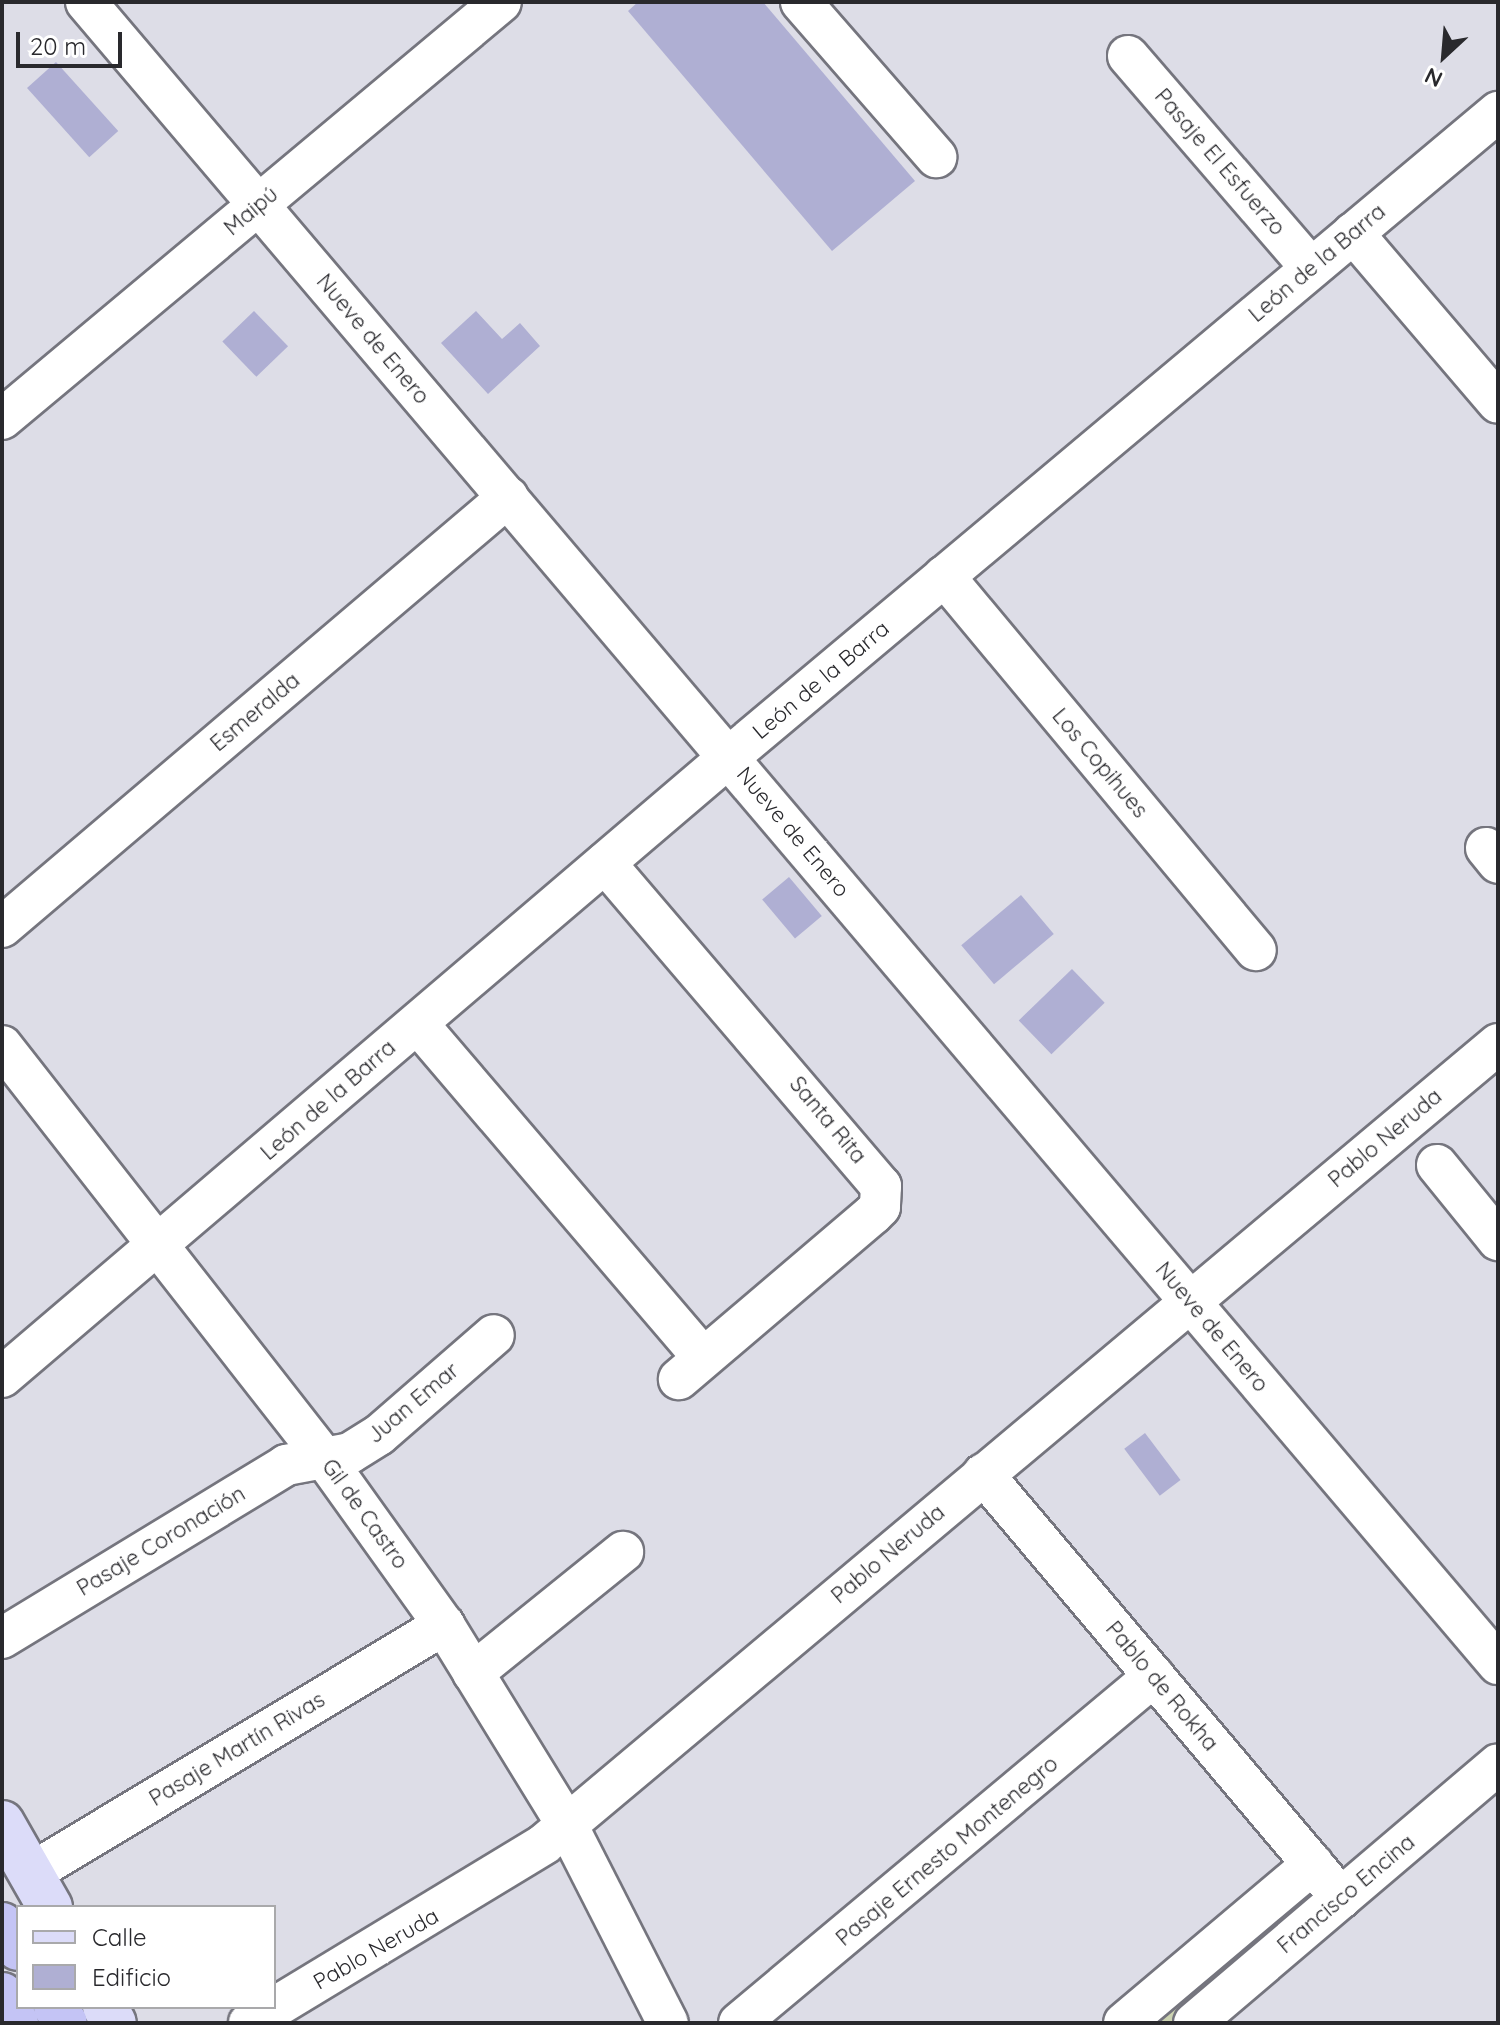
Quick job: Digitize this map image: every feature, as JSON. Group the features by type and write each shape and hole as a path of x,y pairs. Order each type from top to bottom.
{"highway":[{"path":"2,1925 16,1945"},
{"path":"2,1995 16,2023"}],"main road":[{"path":"2,1823 41,1890"}],"street":[{"name":"Nueve de Enero","path":"86,2 1498,1664"},
{"name":"Maipú","path":"2,419 501,2"},
{"path":"801,2 936,157"},
{"name":"Pasaje El Esfuerzo","path":"1128,56 1311,268"},
{"name":"León de la Barra","path":"2,1377 729,757 1498,112"},
{"path":"1353,233 1498,403"},
{"name":"Esmeralda","path":"2,927 508,497"},
{"name":"Los Copihues","path":"944,576 1256,950"},
{"name":"Santa Rita","path":"418,1024 691,1369 873,1214 880,1207 881,1186 605,863"},
{"name":"Pablo Neruda","path":"276,2007 504,1872 567,1825 1498,1044"},
{"name":"Gil de Castro","path":"3,1049 325,1459 444,1625 567,1825 668,2023"},
{"path":"1437,1165 1498,1240"},
{"name":"Juan Emar","path":"325,1459 350,1453 379,1435 494,1335"},
{"name":"Pasaje Coronación","path":"2,1638 286,1465 325,1459"},
{"name":"Pablo de Rokha","path":"983,1474 1341,1898"},
{"path":"473,1673 623,1552"},
{"name":"Pasaje Martín Rivas","path":"41,1890 444,1625"},
{"name":"Pasaje Ernesto Montenegro","path":"739,2023 1154,1676"},
{"name":"Francisco Encina","path":"1194,2023 1498,1764"},
{"name":"Francisco Encina","path":"1124,2023 1313,1864"},
{"name":"Pablo Neruda","path":"249,2023 273,2009"}],"green space":[{"path":"1308,1877 1327,1900 1181,2023 1135,2023"}],"building":[{"path":"638,2 763,2 915,181 832,251 628,11"},
{"path":"56,62 118,131 89,157 27,88"},
{"path":"254,311 288,346 256,377 222,342"},
{"path":"476,311 502,339 520,323 540,346 488,394 441,343"},
{"path":"789,877 822,916 795,939 762,899"},
{"path":"1021,895 1054,934 994,984 961,945"},
{"path":"1072,969 1105,1003 1051,1054 1019,1020"},
{"path":"1145,1433 1181,1480 1160,1496 1124,1449"}]}
